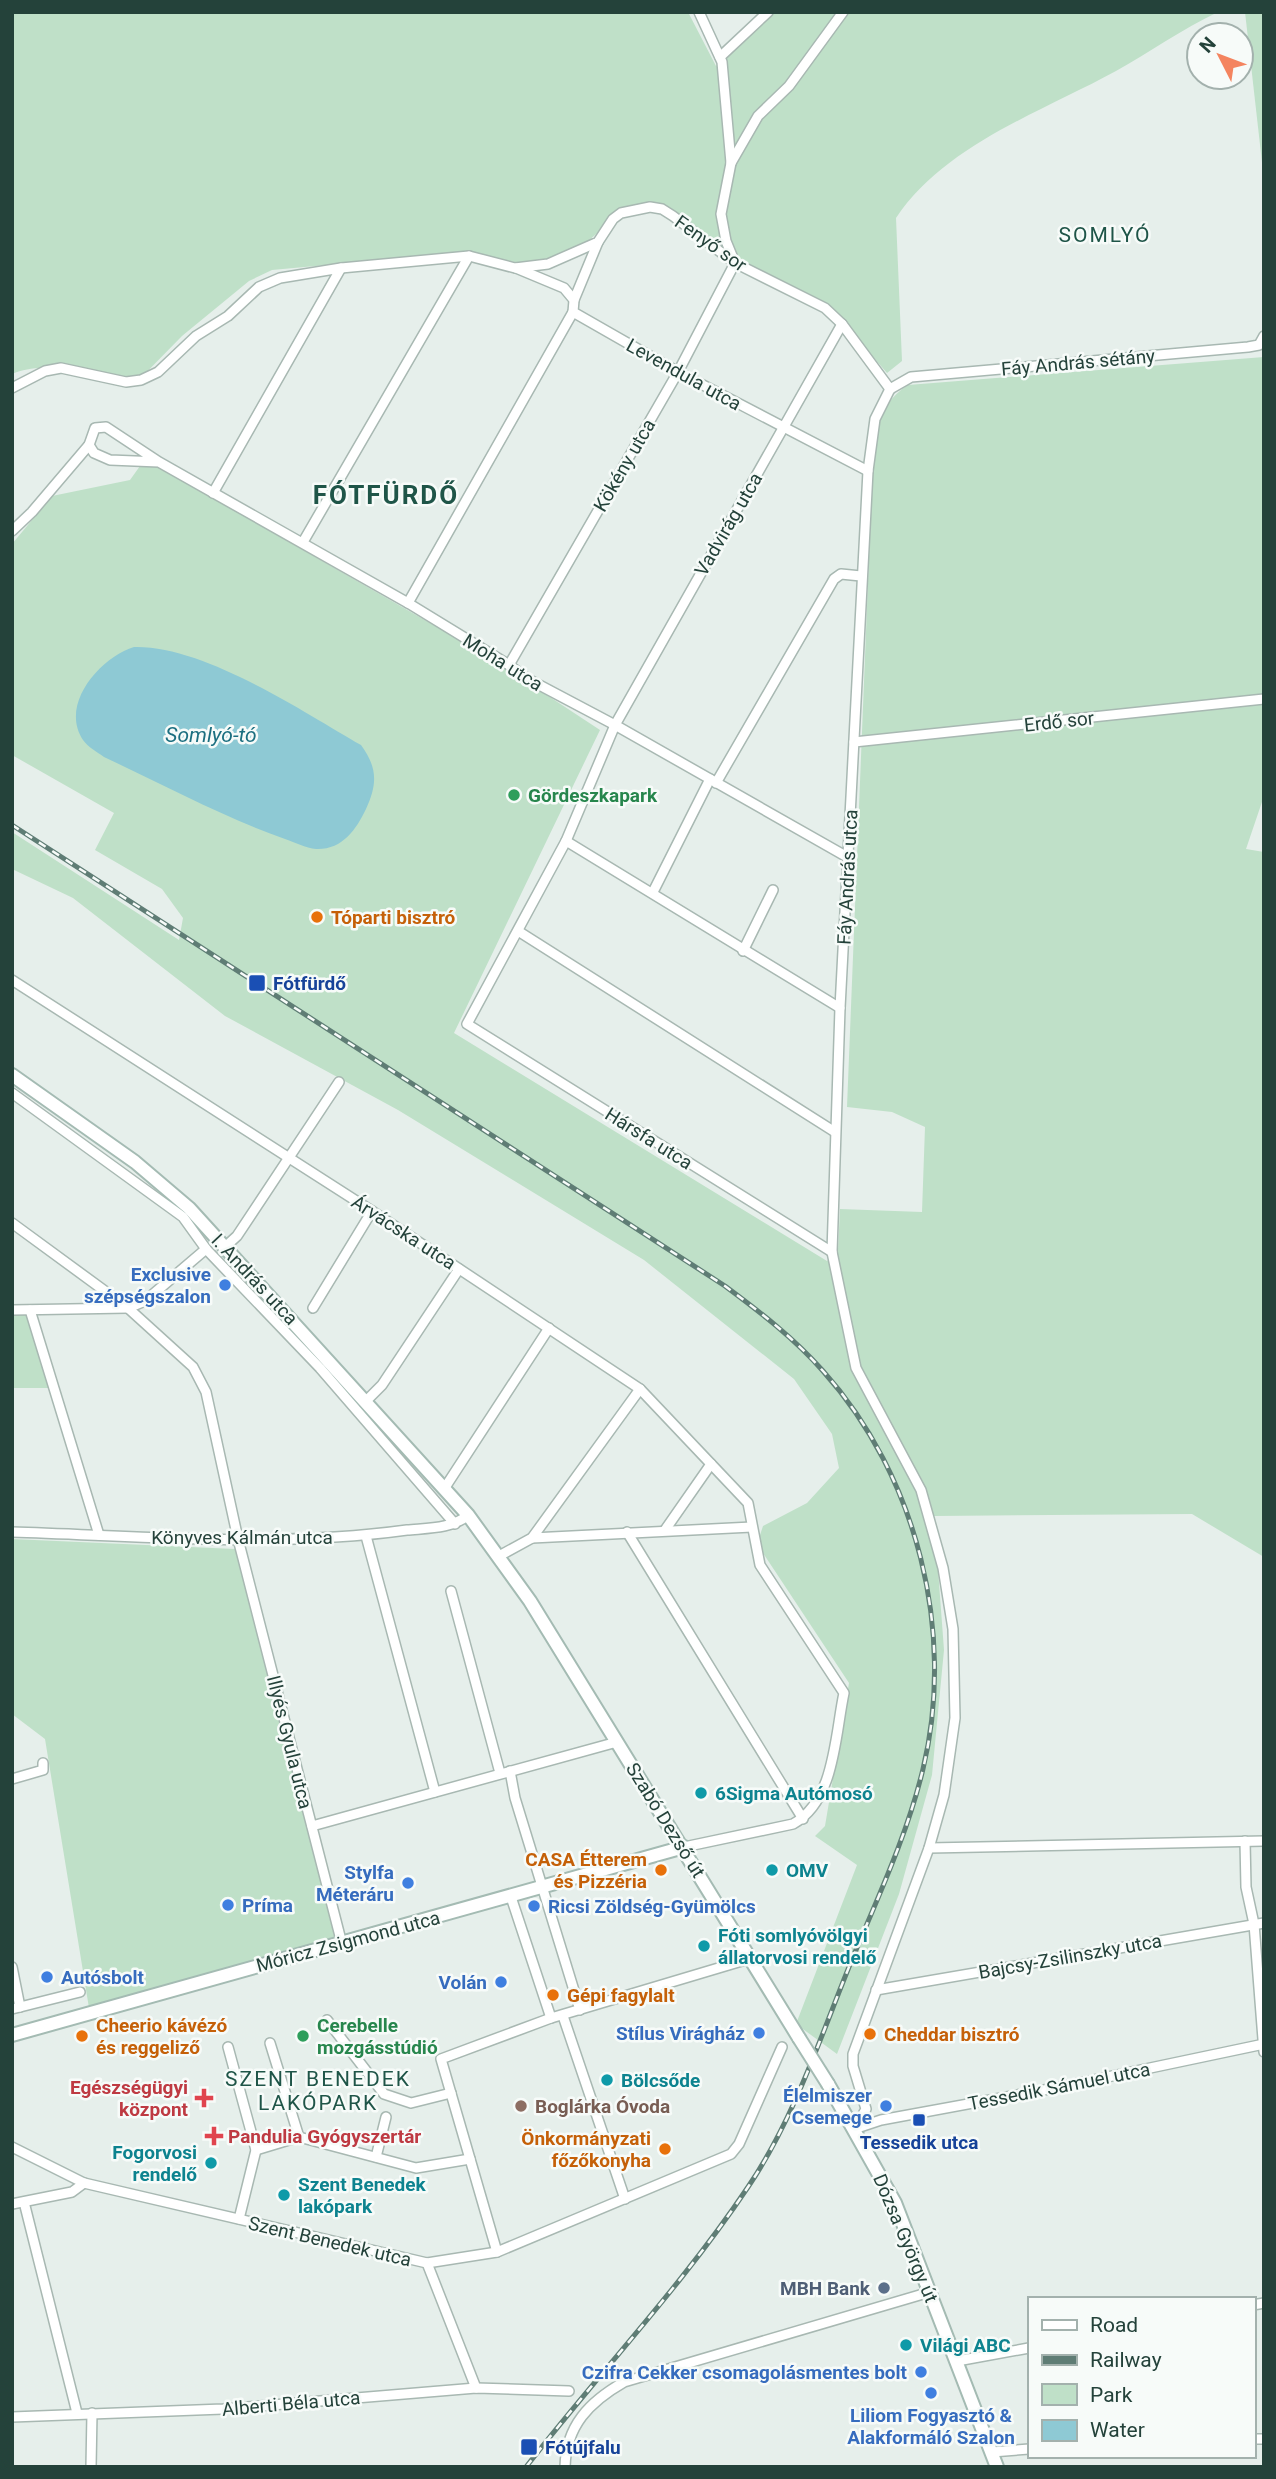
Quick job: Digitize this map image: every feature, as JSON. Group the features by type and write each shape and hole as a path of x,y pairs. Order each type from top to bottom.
{"main road":[{"name":"I. András utca","path":"12,1075 160,1183 226,1246 468,1515"},
{"name":"Szabó Dezső út","path":"468,1515 499,1556 684,1847 855,2129"},
{"name":"Móricz Zsigmond utca","path":"12,2035 544,1889 684,1847"},
{"name":"Dózsa György út","path":"855,2129 895,2203 997,2467"}],"street":[{"path":"699,12 720,57 731,163 721,214 726,241 735,262"},
{"path":"720,57 768,12"},
{"path":"731,163 758,116 789,86 843,12"},
{"name":"Fenyő sor","path":"12,388 45,370 61,368 126,382 141,380 158,372 196,336 228,316 259,287 279,278 341,268 469,256 515,268 548,264 598,242 613,219 621,213 631,209 662,209 735,262 825,308 842,324 890,389"},
{"path":"408,603 573,312 574,300 598,242"},
{"path":"303,542 469,256"},
{"name":"Kökény utca","path":"509,664 678,372 735,262"},
{"path":"213,493 341,268"},
{"path":"515,268 564,288 574,300"},
{"name":"Levendula utca","path":"573,312 678,372 868,471"},
{"name":"Vadvirág utca","path":"467,1024 566,841 615,725 842,324"},
{"name":"Fáy András sétány","path":"890,389 911,377 1248,347 1259,345 1264,336"},
{"name":"Fáy András utca","path":"855,2129 866,2109 853,2066 853,2054 929,1848 944,1795 955,1718 953,1629 943,1568 921,1490 856,1368 831,1252 840,1008 868,471 874,419 890,389"},
{"name":"Moha utca","path":"159,462 110,460 94,453 89,445 95,428 106,427 159,462 408,603 509,664 528,679 615,725 849,858"},
{"path":"12,531 32,512 89,445"},
{"path":"653,892 713,781 834,579 841,574 861,576"},
{"name":"Erdő sor","path":"854,742 1264,699"},
{"path":"566,841 840,1008"},
{"path":"743,951 773,890"},
{"path":"518,931 835,1132"},
{"name":"Árvácska utca","path":"12,981 372,1211 640,1389 748,1503 760,1565 844,1693 825,1786 813,1809 803,1819"},
{"name":"Hársfa utca","path":"467,1024 831,1252"},
{"path":"226,1246 237,1236 340,1082"},
{"name":"I. András utca","path":"12,1093 183,1217 206,1249 320,1368 455,1524"},
{"path":"313,1308 372,1211"},
{"name":"Illyés Gyula utca","path":"12,1223 128,1308 193,1367 206,1392 237,1539 342,1944"},
{"path":"12,1310 128,1308 145,1301 206,1249"},
{"path":"366,1401 382,1385 459,1269"},
{"path":"30,1310 99,1535"},
{"path":"444,1489 549,1328"},
{"path":"532,1538 640,1389"},
{"path":"665,1530 711,1464"},
{"name":"Könyves Kálmán utca","path":"12,1532 237,1539 366,1536 455,1524 468,1515"},
{"path":"499,1556 532,1538 752,1527"},
{"path":"627,1532 803,1819 793,1824 684,1847"},
{"path":"366,1536 435,1792"},
{"path":"451,1591 580,2010"},
{"path":"312,1826 617,1742"},
{"path":"12,1779 43,1770 43,1763"},
{"path":"1245,1841 1246,1886 1259,1924 1263,2047"},
{"path":"929,1848 1264,1841"},
{"path":"511,1897 551,2018"},
{"name":"Bajcsy-Zsilinszky utca","path":"876,1990 1259,1924"},
{"path":"497,2252 441,2059 551,2018 752,1958"},
{"path":"12,1966 16,2008 80,1992"},
{"path":"563,2016 625,2199"},
{"path":"327,2020 384,2094 411,2103 451,2093"},
{"path":"270,2043 299,2137"},
{"path":"228,2047 256,2150 239,2219"},
{"name":"Szent Benedek utca","path":"12,2147 84,2183 426,2263 497,2252 731,2154 739,2144 782,2047"},
{"name":"Tessedik Sámuel utca","path":"855,2129 881,2120 1263,2047"},
{"path":"376,2157 386,2118"},
{"path":"256,2150 299,2137 416,2168 470,2159"},
{"path":"12,2204 72,2192 84,2183"},
{"path":"24,2202 77,2413"},
{"path":"426,2263 476,2388"},
{"path":"565,2467 566,2446 571,2430 601,2395 624,2382 930,2292"},
{"path":"957,2361 1028,2348"},
{"name":"Alberti Béla utca","path":"12,2417 223,2409 476,2388 569,2391"},
{"path":"91,2467 92,2413"},
{"path":"992,2452 1028,2449"}],"green space":[{"path":"12,12 688,12 716,66 774,12 1218,12 1201,21 1185,21 1185,30 1116,71 996,132 940,170 916,192 896,218 902,361 887,373 827,304 721,253 661,211 634,209 613,219 577,251 552,258 519,263 472,252 272,270 249,281 182,336 132,387 56,369 41,368 12,374"},
{"path":"1245,12 1264,12 1264,180 1254,91 1255,21 1246,21"},
{"path":"1264,357 1264,796 1246,849 1264,852 1264,1557 1192,1514 934,1516 944,1650 932,1775 899,1894 837,2054 796,2024 857,1865 815,1836 825,1826 849,1683 757,1544 763,1526 807,1503 839,1468 832,1434 794,1379 644,1260 398,1110 225,1016 73,898 12,869 12,832 179,940 183,918 162,889 95,850 114,813 12,755 12,544 52,496 130,480 145,459 489,657 600,730 454,1033 827,1261 838,1251 840,1209 922,1212 925,1127 892,1112 847,1107 872,482 875,440 882,415 888,404 908,385"},
{"path":"12,1310 30,1310 54,1388 12,1388"},
{"path":"12,1539 235,1549 335,1939 90,2014 45,1739 12,1714"}],"water":[{"name":"Somlyó-tó","path":"134,647 161,649 221,668 361,745 373,768 374,783 366,809 353,831 333,846 316,849 304,846 216,811 104,757 90,747 83,740 77,726 76,712 80,697 97,671 121,652"}],"railway":[{"path":"12,825 725,1286 751,1306 812,1359 856,1413 883,1458 905,1507 921,1558 931,1611 935,1664 932,1717 923,1769 909,1819 891,1867 793,2106 764,2161 723,2224 526,2467"}],"place":[{"name":"Gördeszkapark","path":"514,795"},
{"name":"Tóparti bisztró","path":"317,917"},
{"name":"Fótfürdő","path":"257,983"},
{"name":"Exclusive szépségszalon","path":"225,1285"},
{"name":"6Sigma Autómosó","path":"701,1793"},
{"name":"CASA Étterem és Pizzéria","path":"661,1870"},
{"name":"OMV","path":"772,1870"},
{"name":"Stylfa Méteráru","path":"408,1883"},
{"name":"Príma","path":"228,1905"},
{"name":"Ricsi Zöldség-Gyümölcs","path":"534,1906"},
{"name":"Fóti somlyóvölgyi állatorvosi rendelő","path":"704,1946"},
{"name":"Autósbolt","path":"47,1977"},
{"name":"Volán","path":"501,1982"},
{"name":"Gépi fagylalt","path":"553,1995"},
{"name":"Stílus Virágház","path":"759,2033"},
{"name":"Cheddar bisztró","path":"870,2034"},
{"name":"Cheerio kávézó és reggeliző","path":"82,2036"},
{"name":"Cerebelle mozgásstúdió","path":"303,2036"},
{"name":"Bölcsőde","path":"607,2080"},
{"name":"Egészségügyi központ","path":"204,2098"},
{"name":"Boglárka Óvoda","path":"521,2106"},
{"name":"Élelmiszer Csemege","path":"886,2106"},
{"name":"Tessedik utca","path":"919,2120"},
{"name":"Pandulia Gyógyszertár","path":"214,2136"},
{"name":"Önkormányzati főzőkonyha","path":"665,2149"},
{"name":"Fogorvosi rendelő","path":"211,2163"},
{"name":"Szent Benedek lakópark","path":"284,2195"},
{"name":"MBH Bank","path":"884,2288"},
{"name":"Világi ABC","path":"906,2345"},
{"name":"Czifra Cekker csomagolásmentes bolt","path":"921,2372"},
{"name":"Liliom Fogyasztó & Alakformáló Szalon","path":"931,2393"},
{"name":"Fótújfalu","path":"529,2447"}],"district":[{"name":"SOMLYÓ","path":"1105,235"},
{"name":"FÓTFÜRDŐ","path":"386,495"},
{"name":"SZENT BENEDEK LAKÓPARK","path":"318,2091"}]}
